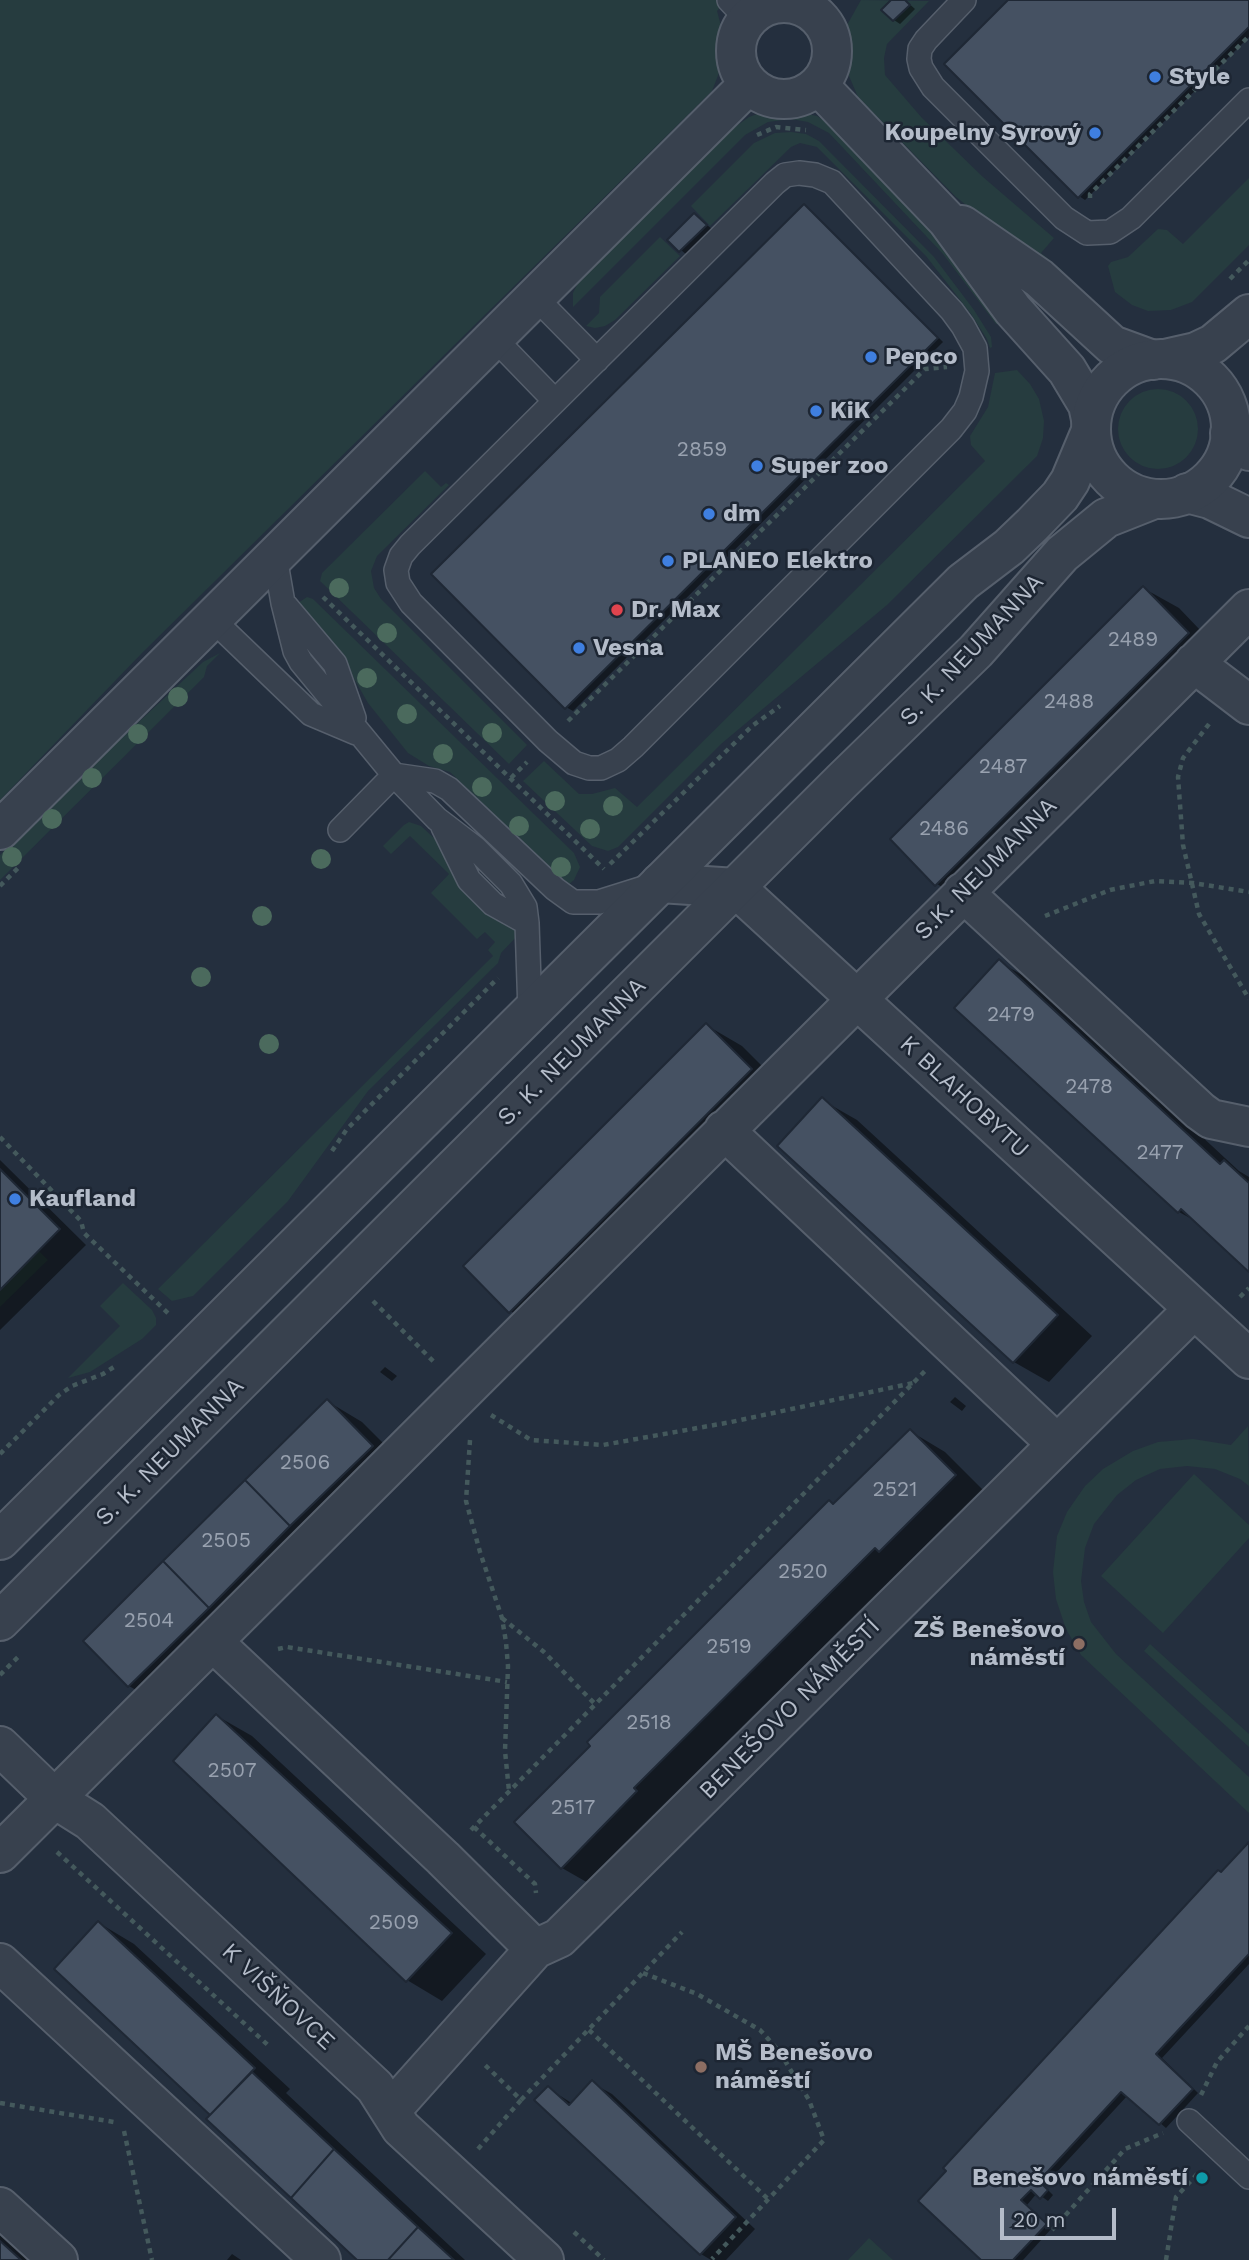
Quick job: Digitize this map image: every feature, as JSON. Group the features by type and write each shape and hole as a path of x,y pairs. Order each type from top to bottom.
{"street":[{"path":"782,4 825,8 832,50 828,69 818,85 802,95 783,99 765,95 749,83 740,69 736,52 739,35 738,10 782,4"},
{"path":"0,830 749,83"},
{"path":"818,85 923,194 962,240 1013,310 1067,370 1088,405 1099,463 1114,481 1132,493 1210,499 1249,517"},
{"path":"923,194 951,217 1039,278 1112,345 1159,360 1187,364 1205,375 1228,409 1236,437"},
{"path":"1091,425 1097,399 1117,374 1135,364 1196,352 1213,344 1249,314"},
{"path":"1236,437 1233,411 1249,380"},
{"name":"S. K. NEUMANNA","path":"0,1540 963,582 1009,547 1054,503 1070,481 1091,425"},
{"path":"1171,496 1207,482 1222,464 1229,442 1236,437"},
{"name":"S. K. NEUMANNA","path":"0,1621 976,651 1075,541 1106,519 1171,496"},
{"name":"S.K. NEUMANNA","path":"0,1853 55,1799 223,1651 464,1391 1249,609"},
{"path":"1194,663 1241,699"},
{"path":"660,883 736,887"},
{"name":"K BLAHOBYTU","path":"736,887 1249,1359"},
{"path":"963,892 1200,1111 1211,1119 1249,1127"},
{"path":"724,1130 1057,1444"},
{"name":"BENEŠOVO NÁMĚSTÍ","path":"391,2110 535,1949 559,1938 1195,1309"},
{"path":"223,1651 443,1858 535,1949"},
{"name":"K VIŠŇOVCE","path":"0,1746 55,1799 90,1821 375,2087 401,2128 544,2260"},
{"path":"0,1963 321,2260"},
{"path":"0,2207 58,2260"}],"lane":[{"path":"964,0 926,40 919,59 921,68 933,87 1063,218 1087,233 1110,232 1131,218 1249,100"},
{"path":"799,173 815,175 832,182 963,326 975,348 976,364 971,397 965,411 951,429 633,747 601,768 589,768 574,763 548,741 411,603 398,583 396,570 401,556 410,545 785,176 799,173"},
{"path":"535,297 597,360"},
{"path":"494,338 555,401"},
{"path":"275,557 283,603 335,664 360,735 437,819 469,880 493,904 527,922 530,1012"},
{"path":"212,619 311,714 360,735"},
{"path":"394,775 435,781 449,789 555,889 573,902 599,902 660,883"},
{"path":"340,830 394,775"},
{"path":"1189,2122 1249,2177"}],"path":[{"path":"1087,233 1090,194 1249,36"},
{"path":"1223,285 1249,260"},
{"path":"511,778 925,369 976,364"},
{"path":"315,590 604,869"},
{"path":"1241,699 1183,758 1178,776 1183,845 1199,914 1249,999"},
{"path":"1005,932 1110,890 1155,881 1193,883 1249,892"},
{"path":"0,1137 81,1221 84,1233 177,1322"},
{"path":"374,1301 493,1417 531,1440 603,1445 731,1422 914,1382"},
{"path":"443,1858 952,1345"},
{"path":"0,1454 72,1386 103,1374 124,1361"},
{"path":"464,1391 471,1417 466,1501 502,1618 508,1666 505,1751 509,1791"},
{"path":"502,1618 544,1652 595,1704"},
{"path":"223,1651 287,1647 507,1682"},
{"path":"29,1825 276,2052"},
{"path":"455,2176 521,2100 682,1932"},
{"path":"643,1973 697,1994 760,2030 779,2051 809,2100 824,2140 712,2259"},
{"path":"1052,2230 1125,2149 1189,2122 1217,2062 1249,2026"},
{"path":"589,2030 768,2199"},
{"path":"455,2037 521,2100"},
{"path":"0,2104 122,2124 152,2260"},
{"path":"1166,2260 1176,2197 1219,2149"}],"green space":[{"path":"0,0 727,0 717,11 725,41 724,60 712,91 142,653 0,800"},
{"path":"861,0 929,1 887,44 885,75 922,118 983,177 1054,238 1041,253 1062,270 1057,277 956,197 858,97 846,69 843,53 847,25"},
{"path":"785,109 817,116 837,129 931,224 1006,326 996,324 943,254 829,133 808,122 791,119 768,122 745,135 573,307 573,293 581,277 728,132 749,117"},
{"path":"775,133 806,134 819,141 934,257 974,310 991,337 992,347 990,348 971,314 926,256 817,147 800,143 791,147 710,226 691,206 754,143"},
{"path":"1249,178 1249,245 1192,302 1171,310 1148,311 1132,305 1115,292 1108,266 1111,262 1128,257 1158,229 1167,230 1183,244"},
{"path":"660,237 680,256 615,320 605,326 586,326 599,313 600,297"},
{"path":"1017,370 1039,399 1044,421 1043,438 1037,456 887,605 721,744 618,847 608,851 592,846 523,781 544,761 579,794 592,794 615,788 637,807 985,461 971,445 970,436 988,407 995,373"},
{"path":"1158,389 1173,392 1186,401 1195,414 1198,429 1195,444 1186,457 1173,466 1158,469 1143,466 1130,457 1121,444 1118,429 1121,414 1130,401 1143,392"},
{"path":"425,471 441,487 446,483 449,485 377,556 371,571 374,588 381,599 527,745 509,764 320,581 322,573"},
{"path":"307,597 313,599 574,853 580,867 574,880 568,885 450,772 429,766 408,753 368,703 337,649 298,603"},
{"path":"220,653 207,666 204,677 0,880 0,855 203,662"},
{"path":"409,822 421,826 434,838 519,934 501,953 498,963 368,1091 288,1201 193,1296 172,1301 158,1289 493,956 488,950 495,942 485,932 477,939 431,893 449,874 410,836 391,854 383,846"},
{"path":"39,1251 48,1260 0,1307 0,1290"},
{"path":"123,1283 152,1310 156,1325 142,1339 90,1372 68,1378 120,1326 100,1306"},
{"path":"1248,1426 1249,1486 1240,1479 1215,1469 1187,1466 1160,1469 1136,1480 1117,1495 1094,1524 1085,1548 1081,1581 1091,1622 1116,1654 1249,1777 1249,1813 1081,1655 1066,1629 1056,1599 1053,1572 1057,1536 1067,1512 1085,1486 1103,1469 1133,1451 1158,1442 1193,1439 1231,1445"},
{"path":"1194,1474 1249,1525 1249,1538 1163,1633 1101,1576"},
{"path":"1150,1644 1249,1734 1249,1747 1144,1651"},
{"path":"869,2238 893,2260 848,2260"}],"building":[{"path":"891,0 905,0 910,5 893,21 881,10"},
{"path":"1008,0 1249,0 1249,27 1078,198 944,64"},
{"path":"804,204 938,338 565,709 431,574"},
{"path":"694,213 707,225 679,252 667,240"},
{"path":"1143,586 1189,633 935,886 890,839"},
{"path":"999,959 1220,1164 1224,1160 1249,1183 1249,1272 1181,1209 1178,1213 954,1008"},
{"path":"706,1023 752,1069 509,1313 463,1266"},
{"path":"822,1097 1058,1315 1013,1363 777,1146"},
{"name":"Kaufland","path":"0,1169 60,1229 0,1290"},
{"path":"327,1399 373,1446 290,1526 245,1480"},
{"path":"910,1429 956,1475 879,1552 875,1548 634,1788 637,1791 561,1869 514,1822 590,1746 587,1742 829,1500 833,1504"},
{"path":"245,1480 290,1526 209,1608 163,1561"},
{"path":"163,1561 209,1608 128,1687 83,1641"},
{"path":"216,1714 452,1933 406,1982 173,1761"},
{"path":"1249,1842 1249,1954 1156,2054 1193,2089 1159,2125 1121,2092 1039,2181 1048,2190 1040,2199 1031,2190 1021,2200 1047,2224 1013,2260 981,2260 918,2201 946,2171 943,2168 1218,1870 1221,1872"},
{"path":"98,1921 255,2068 210,2115 54,1969"},
{"path":"252,2072 334,2149 291,2198 206,2119"},
{"path":"592,2080 736,2217 700,2255 534,2100 548,2086 569,2105"},
{"path":"334,2149 418,2227 388,2260 357,2260 291,2198"},
{"path":"418,2227 454,2260 388,2260"},
{"path":"0,2241 21,2260 0,2260"}],"place":[{"name":"Style","path":"1155,77"},
{"name":"Koupelny Syrový","path":"1095,133"},
{"name":"Pepco","path":"871,357"},
{"name":"KiK","path":"816,411"},
{"name":"Super zoo","path":"757,466"},
{"name":"dm","path":"709,514"},
{"name":"PLANEO Elektro","path":"668,561"},
{"name":"Dr. Max","path":"617,610"},
{"name":"Vesna","path":"579,648"},
{"name":"Kaufland","path":"15,1199"},
{"name":"ZŠ Benešovo náměstí","path":"1079,1644"},
{"name":"MŠ Benešovo náměstí","path":"701,2067"},
{"name":"Benešovo náměstí","path":"1202,2178"}]}
